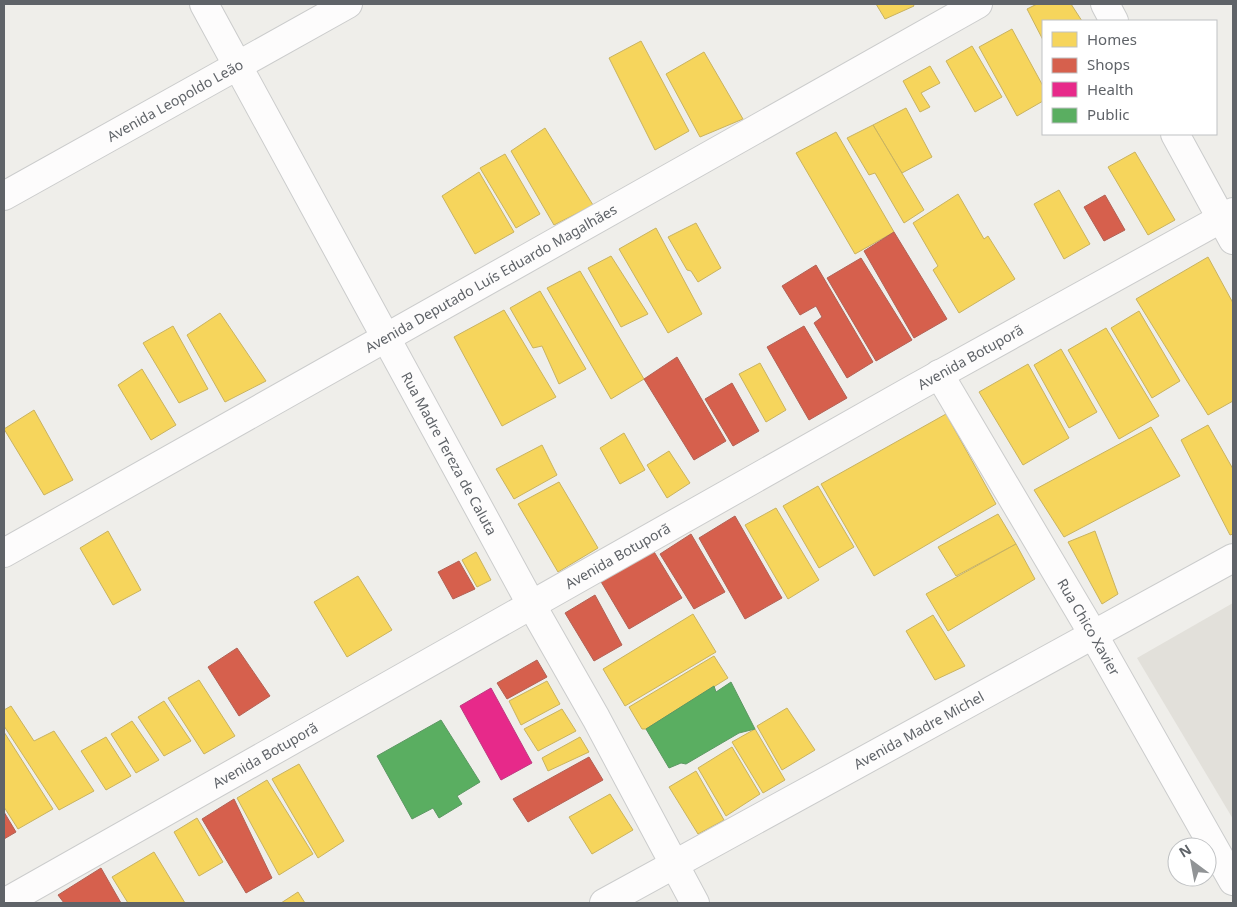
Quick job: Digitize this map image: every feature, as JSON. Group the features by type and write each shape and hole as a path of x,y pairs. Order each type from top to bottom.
{"street":[{"name":"Rua Madre Tereza de Caluta","path":"204,4 384,337 596,718 695,903"},
{"name":"Avenida Leopoldo Leão","path":"4,196 348,4"},
{"name":"Avenida Deputado Luís Eduardo Magalhães","path":"4,553 384,337 978,4"},
{"path":"1105,4 1113,20"},
{"path":"1176,135 1229,224"},
{"name":"Avenida Botuporã","path":"4,903 939,374 1229,224"},
{"name":"Rua Chico Xavier","path":"939,374 1093,634 1233,881"},
{"name":"Avenida Madre Michel","path":"604,903 1233,558"}],"shaded area":[{"path":"1233,603 1233,819 1137,658"}],"building: Homes":[{"path":"876,4 913,4 914,6 885,19"},
{"path":"1037,4 1071,4 1081,20 1042,20 1042,38 1027,9"},
{"path":"1012,29 1042,84 1042,102 1017,116 979,47"},
{"path":"641,41 689,131 655,150 609,58"},
{"path":"972,46 1002,97 975,112 946,61"},
{"path":"704,52 743,119 700,137 666,74"},
{"path":"930,66 940,83 921,93 930,107 920,112 903,81"},
{"path":"906,108 932,157 902,173 873,125"},
{"path":"873,125 924,210 904,223 875,173 869,175 847,138"},
{"path":"545,128 593,205 554,225 511,151"},
{"path":"836,132 894,232 855,254 796,153"},
{"path":"1135,152 1175,220 1148,235 1108,167"},
{"path":"505,154 540,214 516,228 480,168"},
{"path":"479,172 514,232 475,254 442,196"},
{"path":"1059,190 1090,244 1064,259 1034,204"},
{"path":"958,194 984,239 988,236 1015,279 959,313 933,270 938,266 913,223"},
{"path":"696,223 721,268 698,282 691,271 687,270 668,237"},
{"path":"656,228 702,314 668,333 619,249"},
{"path":"611,256 648,314 621,327 588,268"},
{"path":"1208,257 1233,303 1233,401 1208,415 1136,299"},
{"path":"580,271 644,379 611,399 547,288"},
{"path":"540,291 586,369 559,384 542,346 533,348 510,308"},
{"path":"504,310 556,397 502,426 454,337"},
{"path":"1139,311 1180,381 1152,398 1111,328"},
{"path":"220,313 266,381 225,402 187,335"},
{"path":"173,326 208,389 179,403 143,343"},
{"path":"1106,328 1159,416 1119,439 1068,350"},
{"path":"1061,349 1097,412 1069,428 1034,365"},
{"path":"760,363 786,410 766,422 739,374"},
{"path":"1028,364 1069,438 1023,465 979,392"},
{"path":"142,369 176,425 151,440 118,385"},
{"path":"34,410 73,480 44,495 4,429"},
{"path":"946,414 996,504 874,576 821,484"},
{"path":"1208,425 1233,469 1233,534 1230,535 1181,440"},
{"path":"1151,427 1180,476 1064,537 1034,490"},
{"path":"624,433 645,470 620,484 600,448"},
{"path":"542,445 557,475 514,499 496,469"},
{"path":"669,451 690,483 667,498 647,465"},
{"path":"559,482 598,548 558,572 518,504"},
{"path":"818,486 854,547 819,568 783,506"},
{"path":"776,508 819,580 788,599 745,525"},
{"path":"998,514 1016,544 956,576 938,547"},
{"path":"108,531 141,590 113,605 80,548"},
{"path":"1095,531 1118,594 1102,604 1068,542"},
{"path":"1016,544 1035,579 948,631 926,594"},
{"path":"476,552 491,580 477,587 462,560"},
{"path":"358,576 392,630 347,657 314,602"},
{"path":"693,614 716,652 625,706 603,669"},
{"path":"933,615 965,666 935,680 906,631"},
{"path":"714,656 728,678 646,729 642,729 629,707"},
{"path":"199,680 235,736 204,754 168,698"},
{"path":"547,681 560,704 521,725 509,701"},
{"path":"164,701 191,741 164,756 138,717"},
{"path":"11,706 34,741 54,731 94,791 59,810 4,726 4,710"},
{"path":"787,708 815,750 782,770 757,726"},
{"path":"562,709 576,731 538,751 524,729"},
{"path":"132,721 159,760 136,773 111,734"},
{"path":"755,729 785,780 763,793 732,742"},
{"path":"4,732 53,809 18,829 4,807"},
{"path":"106,737 131,776 106,790 81,751"},
{"path":"580,737 589,752 548,771 542,758"},
{"path":"732,747 760,794 726,816 698,768"},
{"path":"299,764 344,841 318,858 272,779"},
{"path":"696,771 724,820 698,834 669,787"},
{"path":"267,780 313,854 279,875 237,798"},
{"path":"610,794 633,830 592,854 569,817"},
{"path":"197,818 223,862 199,876 174,832"},
{"path":"154,852 185,903 128,903 112,877"},
{"path":"298,892 305,903 281,903"}],"building: Shops":[{"path":"1105,195 1125,230 1104,241 1084,207"},
{"path":"894,232 947,319 914,338 864,251"},
{"path":"861,258 912,340 876,361 827,278"},
{"path":"816,265 873,362 847,378 814,323 822,317 816,306 800,315 782,286"},
{"path":"804,326 847,398 809,420 767,347"},
{"path":"677,357 726,441 694,460 644,379"},
{"path":"732,383 759,431 733,446 705,399"},
{"path":"735,516 782,598 745,619 699,538"},
{"path":"691,534 725,592 694,609 660,554"},
{"path":"653,550 682,598 629,629 600,580"},
{"path":"459,561 475,589 453,599 438,572"},
{"path":"595,595 622,645 594,661 565,613"},
{"path":"237,648 270,696 239,716 208,667"},
{"path":"537,660 547,677 507,699 497,683"},
{"path":"589,757 603,780 528,822 513,799"},
{"path":"234,799 272,878 246,893 202,819"},
{"path":"4,812 16,832 4,839"},
{"path":"101,868 121,903 64,903 58,895"}],"building: Health":[{"path":"491,688 532,763 501,780 460,706"}],"building: Public":[{"path":"731,682 755,729 739,733 686,764 681,763 669,768 646,729 714,686 716,692"},
{"path":"441,720 480,782 457,796 462,804 439,818 433,808 412,819 377,756"}]}
